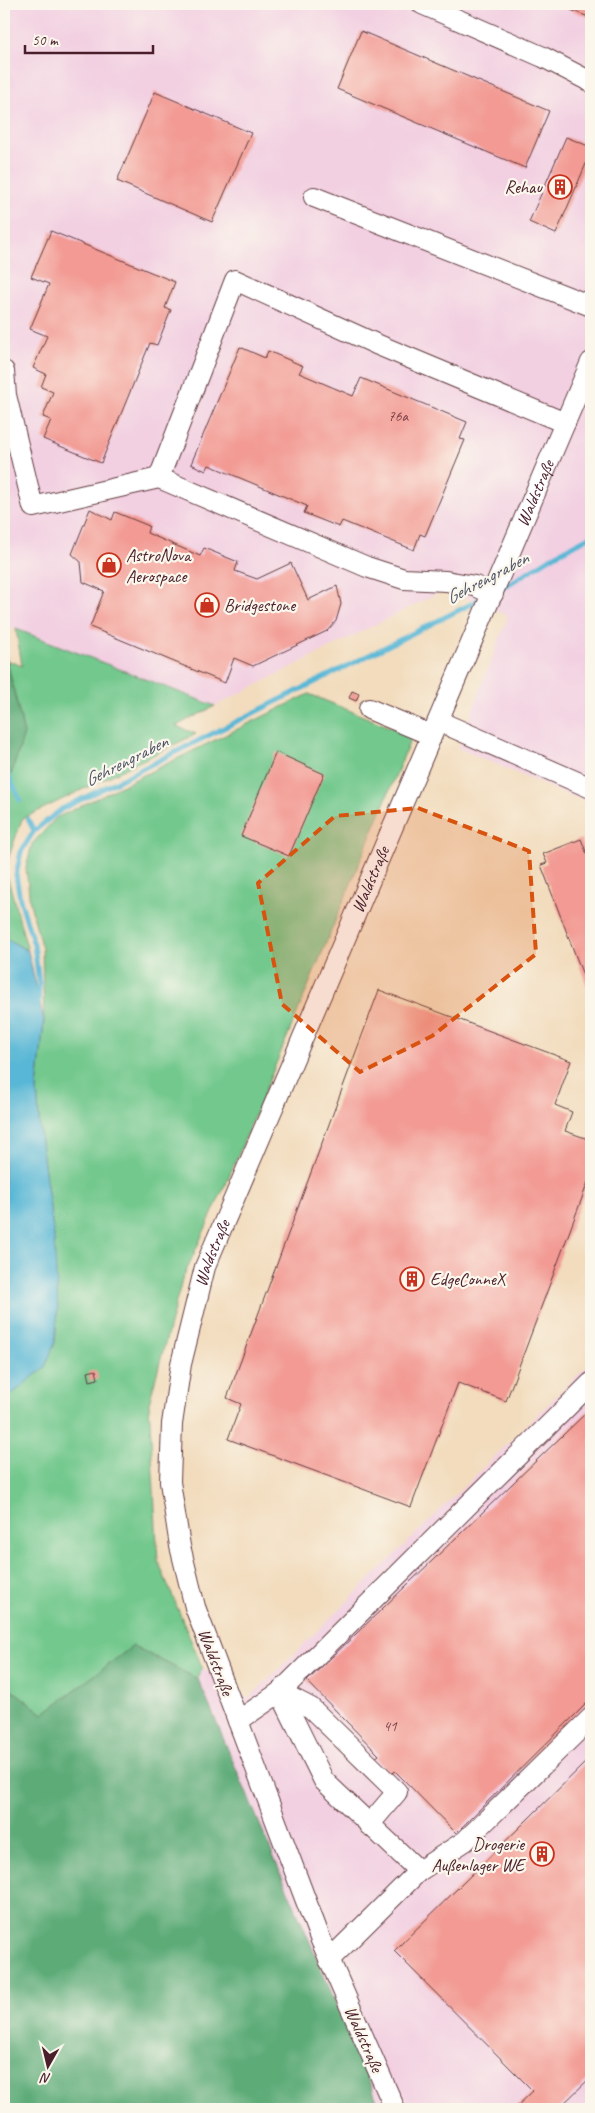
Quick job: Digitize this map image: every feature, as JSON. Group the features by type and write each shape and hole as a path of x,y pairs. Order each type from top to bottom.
{"street":[{"path":"422,4 543,57 591,82"},
{"path":"314,197 591,306"},
{"path":"159,478 235,280 376,344 565,423"},
{"name":"Waldstraße","path":"394,2109 329,1960 195,1608 180,1546 170,1482 172,1424 180,1364 205,1267 491,591 591,362"},
{"path":"4,371 6,395 33,507 159,478 367,567 404,578 446,581 491,591"},
{"path":"369,709 434,728 591,788"},
{"path":"238,1720 280,1692 591,1383"},
{"path":"280,1692 324,1782 419,1871"},
{"path":"280,1692 311,1708 397,1792 370,1825"},
{"path":"329,1960 419,1871 465,1841 591,1718"}],"highlighted area":[{"path":"418,808 529,851 536,954 432,1036 360,1072 282,1004 258,883 335,816"}],"shaded area":[{"path":"4,4 591,4 591,802 568,795 458,748 508,616 466,598 442,591 215,706 4,625"},
{"path":"591,1362 591,2109 381,2109 198,1679 202,1667 248,1699"}],"green space":[{"path":"16,629 215,706 176,726 196,734 22,819 5,868 28,951 4,937 4,797 24,734 7,660 22,666"},
{"path":"4,648 24,734 4,797"},
{"path":"309,694 412,736 234,1165 182,1280 149,1403 158,1561 202,1667 198,1679 133,1646 43,1714 4,1683 4,1397 11,1395 54,1237 40,1135 37,1088 44,1021 42,949 30,903 26,868 32,844 56,818"},
{"path":"133,1646 198,1679 381,2109 4,2109 4,1683 43,1714"}],"water":[{"path":"4,937 28,951 44,1021 37,1088 40,1135 54,1237 58,1308 55,1343 45,1367 11,1395 4,1397"}],"building":[{"path":"556,4 591,4 591,18"},
{"path":"361,31 549,111 525,168 337,89"},
{"path":"155,92 251,133 212,222 117,181"},
{"name":"Rehau","path":"566,137 591,147 591,152 556,234 529,222"},
{"path":"51,231 175,282 165,308 171,310 157,345 150,343 101,463 43,439 51,420 43,417 53,392 41,387 46,374 33,368 47,336 30,329 49,284 31,277"},
{"path":"240,347 265,358 268,351 303,366 299,373 353,396 361,378 467,422 460,439 465,440 425,536 420,534 414,550 342,521 339,527 304,513 307,506 209,465 206,471 191,464"},
{"path":"90,509 112,520 115,512 149,526 147,533 200,556 204,548 238,562 235,571 257,579 291,563 308,600 337,586 341,604 336,621 327,631 253,666 234,658 225,683 90,627 104,591 83,582 81,562 72,554"},
{"path":"352,691 359,694 356,701 349,698"},
{"path":"276,752 324,774 289,856 241,836"},
{"path":"581,839 591,864 591,996 541,865 547,863 543,854"},
{"name":"EdgeConneX","path":"379,990 571,1061 555,1105 572,1112 565,1131 591,1140 591,1174 506,1401 458,1383 411,1507 228,1439 241,1404 227,1398"},
{"path":"96,1370 98,1379 90,1381 88,1372"},
{"path":"588,1411 591,1414 591,1699 456,1833 395,1771 391,1775 375,1758 379,1755 307,1681"},
{"name":"Drogerie Außenlager WE","path":"591,1757 591,2077 558,2109 514,2109 533,2091 394,1951"}],"waterway":[{"name":"Gehrengraben","path":"501,589 555,555 591,536"},
{"name":"Gehrengraben","path":"38,1002 39,983 34,945 20,899 16,875 21,852 34,831 62,809 483,598"},
{"path":"4,766 20,800"},
{"path":"28,819 34,831"}],"place":[{"name":"Rehau","path":"560,187"},
{"name":"AstroNova Aerospace","path":"109,565"},
{"name":"Bridgestone","path":"207,605"},
{"name":"EdgeConneX","path":"412,1279"},
{"name":"Drogerie Außenlager WE","path":"542,1854"}]}
